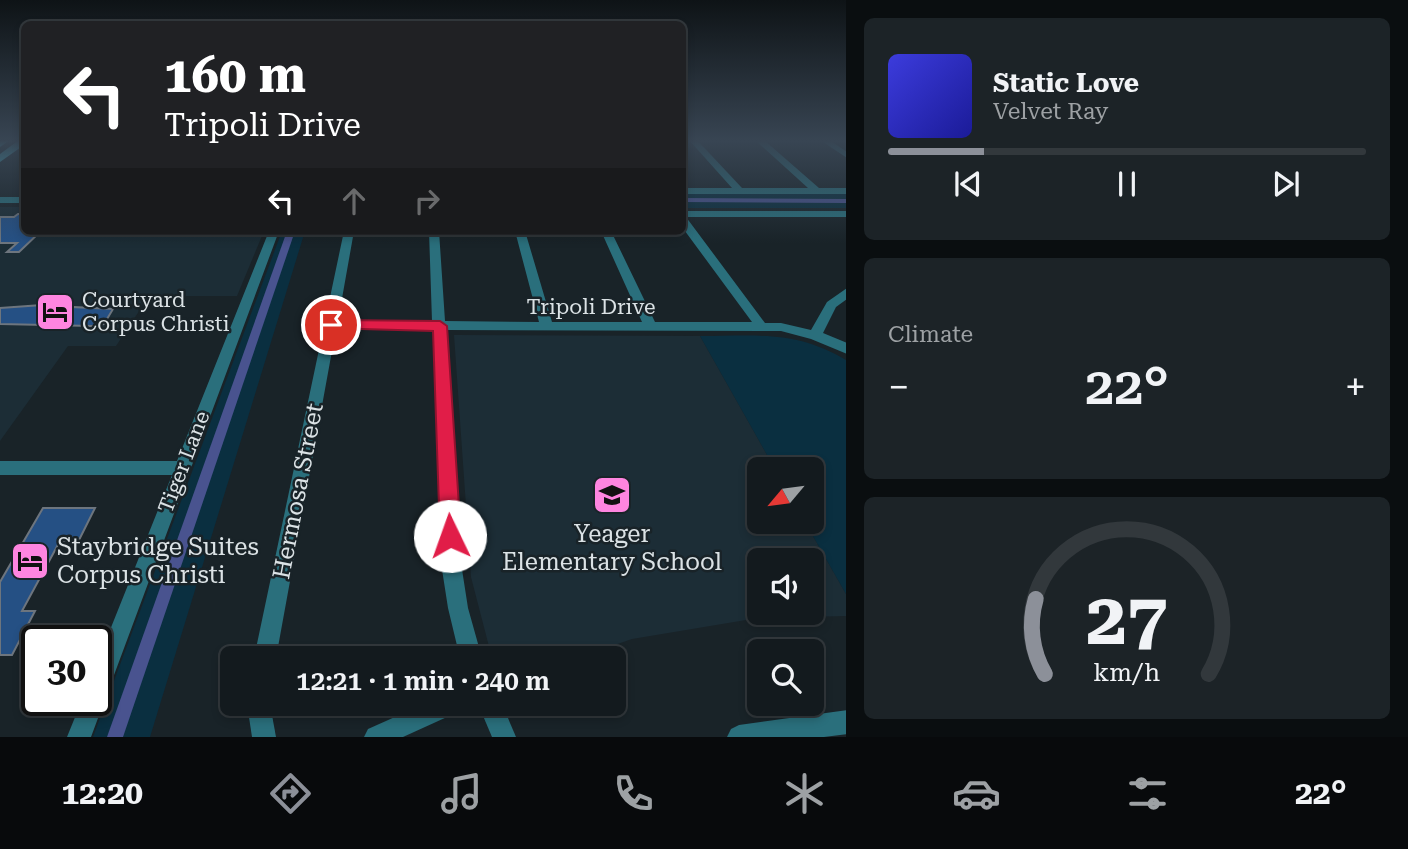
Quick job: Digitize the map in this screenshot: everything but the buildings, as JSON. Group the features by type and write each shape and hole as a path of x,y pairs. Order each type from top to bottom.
{"street":[{"path":"725,174 740,191"},
{"path":"798,174 817,191"},
{"path":"686,191 846,191"},
{"path":"0,200 21,200"},
{"path":"686,216 846,214"},
{"path":"686,222 761,326"},
{"name":"Tiger Lane","path":"112,651 272,235"},
{"name":"Hermosa Street","path":"267,646 348,235"},
{"path":"434,235 452,562 458,608 468,646"},
{"path":"521,235 547,326"},
{"path":"608,235 651,327"},
{"path":"815,335 831,305 846,292"},
{"name":"Tripoli Drive","path":"331,325 761,326 782,327 815,335 846,349"},
{"path":"0,468 181,468"},
{"path":"79,737 88,716"},
{"path":"261,716 264,737"},
{"path":"376,737 423,716"},
{"path":"495,716 504,737"},
{"path":"739,737 846,722"}],"shaded area":[{"path":"686,194 846,194 846,208 686,208"},
{"path":"0,207 21,207 21,235 262,235 237,296 149,296 116,346 68,346 0,441"},
{"path":"281,235 304,235 150,737 93,737 101,716 112,716 112,686"},
{"name":"Yeager Elementary School","path":"454,335 700,336 768,457 747,457 747,534 812,534 820,548 747,548 747,620 632,639 612,646 489,646 471,577"},
{"path":"700,336 792,339 827,350 846,360 846,594 824,555 824,548 820,548 812,534 824,534 824,457 768,457"},
{"name":"Yeager Elementary School","path":"824,555 846,594 846,616 824,616"}],"waterway":[{"path":"686,200 846,201"},
{"path":"115,737 290,235"}],"place":[{"name":"Courtyard Corpus Christi","path":"55,312"},
{"name":"Yeager Elementary School","path":"612,495"},
{"name":"Staybridge Suites Corpus Christi","path":"30,561"}],"route":[{"path":"331,325 440,326 450,536"}]}
